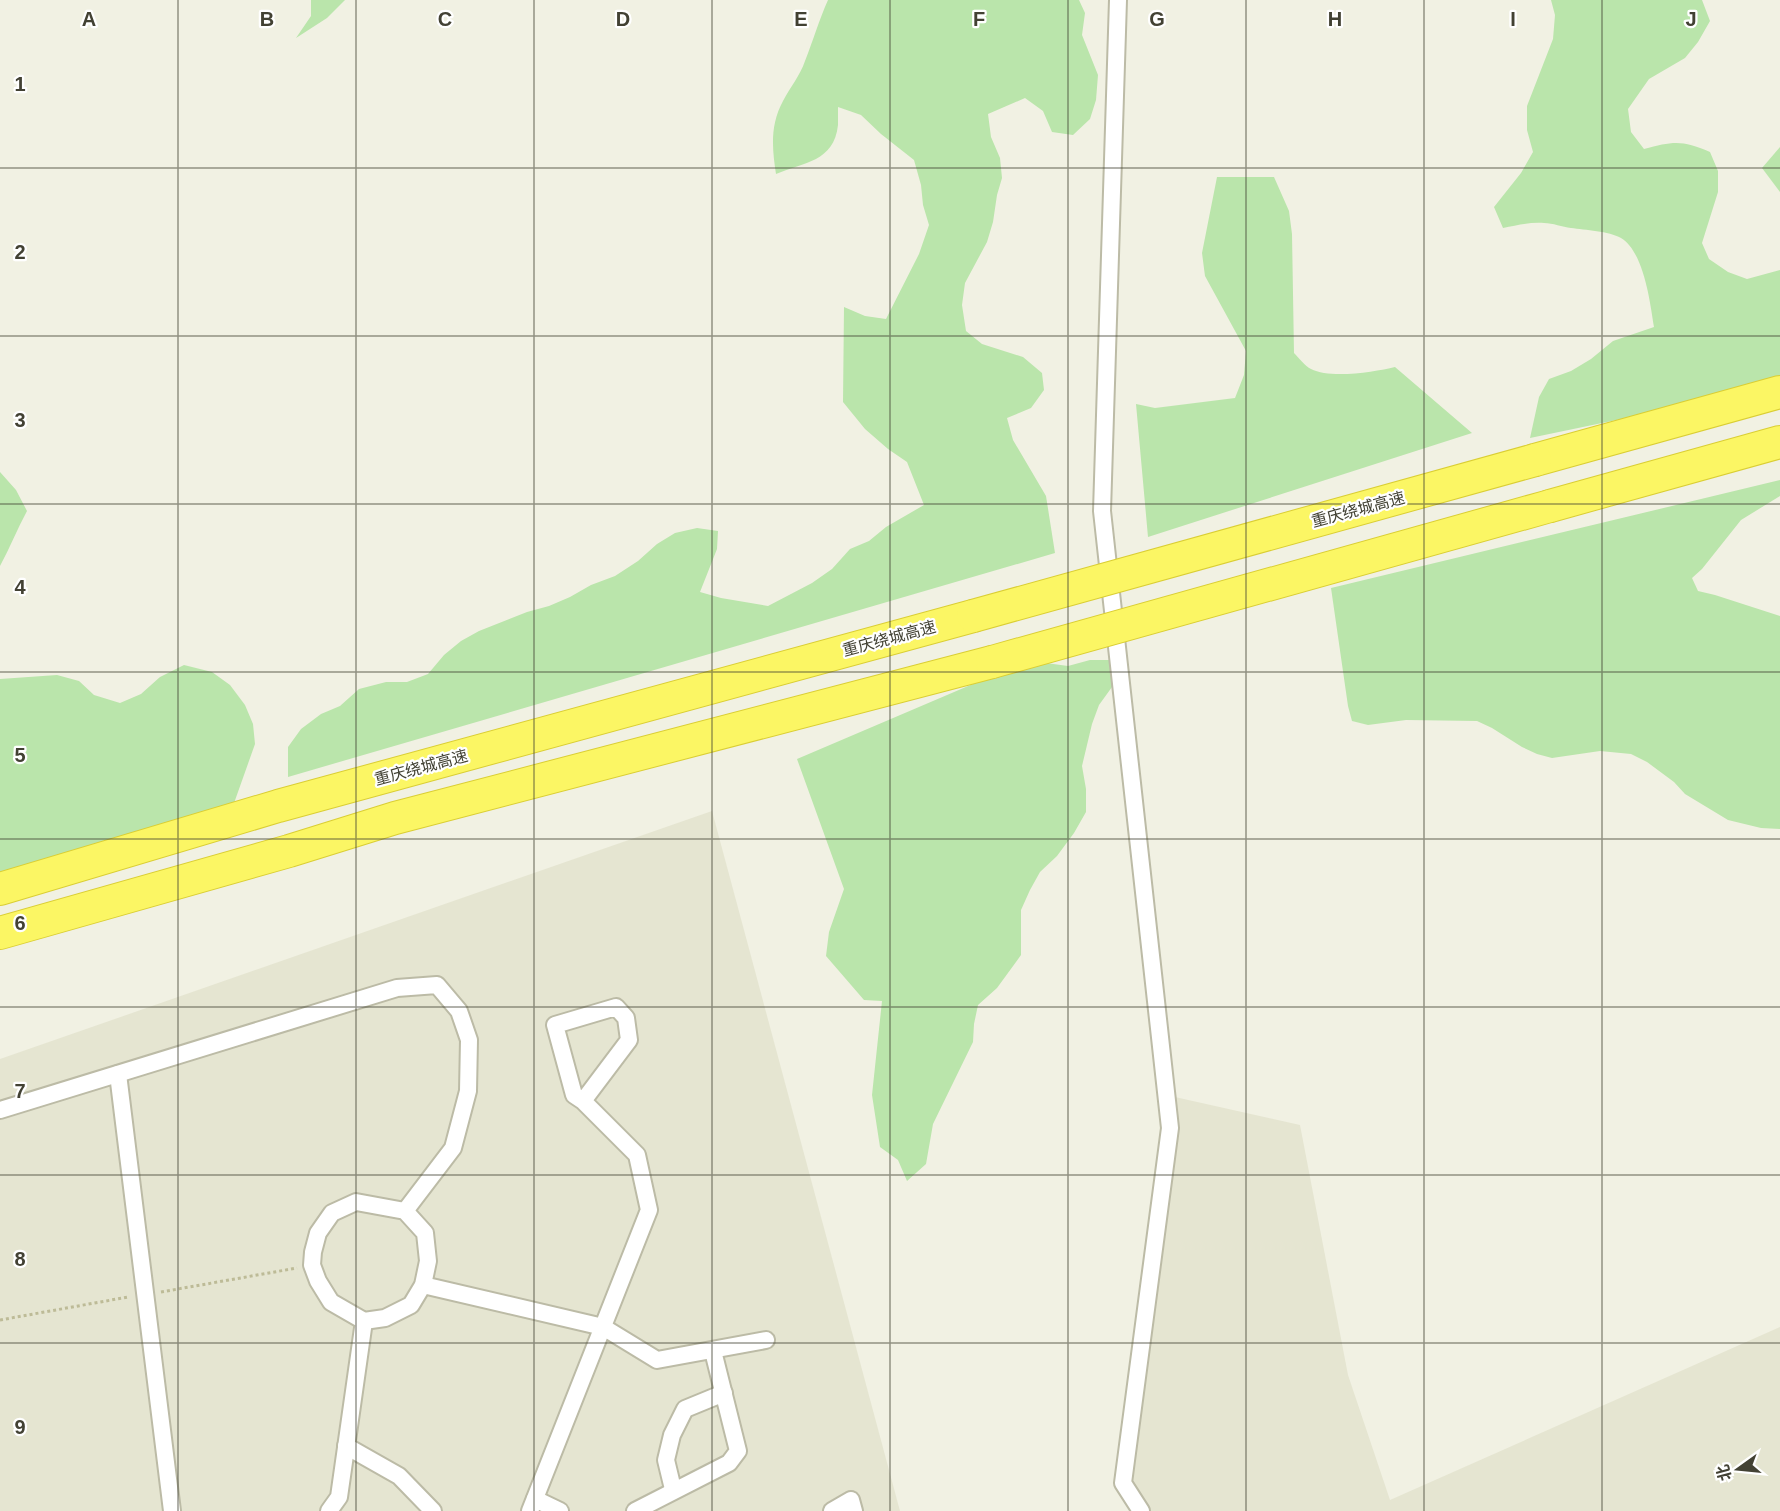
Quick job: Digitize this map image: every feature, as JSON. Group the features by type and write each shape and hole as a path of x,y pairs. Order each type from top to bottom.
{"highway":[{"name":"重庆绕城高速","path":"0,889 289,803 1780,392"},
{"path":"0,933 289,851 396,818 992,662 1780,442"}],"street":[{"path":"1118,0 1102,511 1170,1128 1123,1483 1141,1511"},
{"path":"0,1110 397,988 437,985 459,1011 469,1040 468,1091 453,1148 405,1211"},
{"path":"560,1511 532,1505 649,1210 638,1155 574,1095 555,1025 616,1007 626,1018 629,1040 583,1101"},
{"path":"118,1074 172,1511"},
{"path":"356,1202 405,1211 425,1233 428,1261 423,1285 411,1305 386,1318 364,1321 332,1302 318,1281 312,1265 318,1233 332,1213 356,1202"},
{"path":"423,1285 603,1327 657,1360 766,1340"},
{"path":"329,1511 339,1497 364,1321"},
{"path":"635,1511 729,1463 738,1451 714,1355"},
{"path":"673,1488 666,1460 672,1435 685,1409 724,1393"},
{"path":"346,1446 399,1476 433,1511"},
{"path":"832,1511 851,1500 854,1511"}],"shaded area":[{"path":"712,811 900,1511 0,1511 0,1059"},
{"path":"1166,1095 1300,1125 1348,1375 1390,1500 1780,1327 1780,1511 1141,1511 1123,1483"}],"green space":[{"path":"311,0 345,0 327,18 296,38 311,16"},
{"path":"828,0 1079,0 1085,13 1082,35 1098,75 1096,100 1090,119 1073,135 1052,132 1043,111 1025,98 988,114 991,137 1000,158 1002,178 987,242 965,283 962,305 966,331 982,344 1023,357 1042,373 1044,390 1031,408 1007,418 1013,440 1046,496 1055,553 288,777 288,747 301,729 321,714 340,706 359,689 386,682 407,682 428,674 444,655 461,641 479,631 549,606 615,576 675,533 697,528 718,531 717,549 700,592 768,606 812,583 832,569 850,549 869,541 886,527 924,505 907,462 865,429 843,402 844,307 865,316 886,319 919,254 929,225 914,160 861,115 838,107 838,125 831,147 816,159 776,174 773,146 776,119 783,101 803,66"},
{"path":"1551,0 1702,0 1710,21 1698,42 1685,58 1649,79 1628,109 1631,132 1644,149 1678,143 1692,145 1710,152 1718,171 1718,192 1702,243 1709,259 1728,272 1747,279 1780,270 1780,386 1530,438 1539,397 1549,379 1571,371 1591,359 1613,341 1654,327 1645,278 1635,254 1621,238 1604,232 1547,223 1529,223 1503,228 1494,207 1521,173 1533,152 1527,130 1527,106 1553,39 1555,15"},
{"path":"1780,147 1780,192 1762,168"},
{"path":"1217,177 1274,177 1289,211 1292,234 1294,353 1304,364 1311,369 1329,374 1365,372 1395,367 1472,433 1148,537 1136,404 1155,408 1235,398 1244,375 1246,351 1205,276 1202,253"},
{"path":"0,472 16,490 27,511 0,566"},
{"path":"1780,480 1780,496 1741,520 1702,569 1692,578 1698,591 1780,616 1780,829 1761,828 1728,820 1685,794 1674,782 1647,762 1631,754 1600,751 1552,758 1522,747 1477,721 1406,720 1368,725 1352,721 1331,588"},
{"path":"1090,660 1111,660 1129,673 1112,687 1099,705 1092,724 1082,766 1086,789 1086,812 1074,833 1057,856 1040,872 1030,890 1021,910 1021,955 997,988 978,1005 973,1042 933,1124 926,1164 907,1181 898,1160 880,1147 872,1095 882,1001 864,1000 826,956 829,932 844,889 797,759 1020,664 1046,663 1068,666"},
{"path":"184,665 212,672 230,685 245,705 253,724 255,744 233,806 0,880 0,679 57,675 79,681 94,695 120,703 141,694 160,677"}]}
